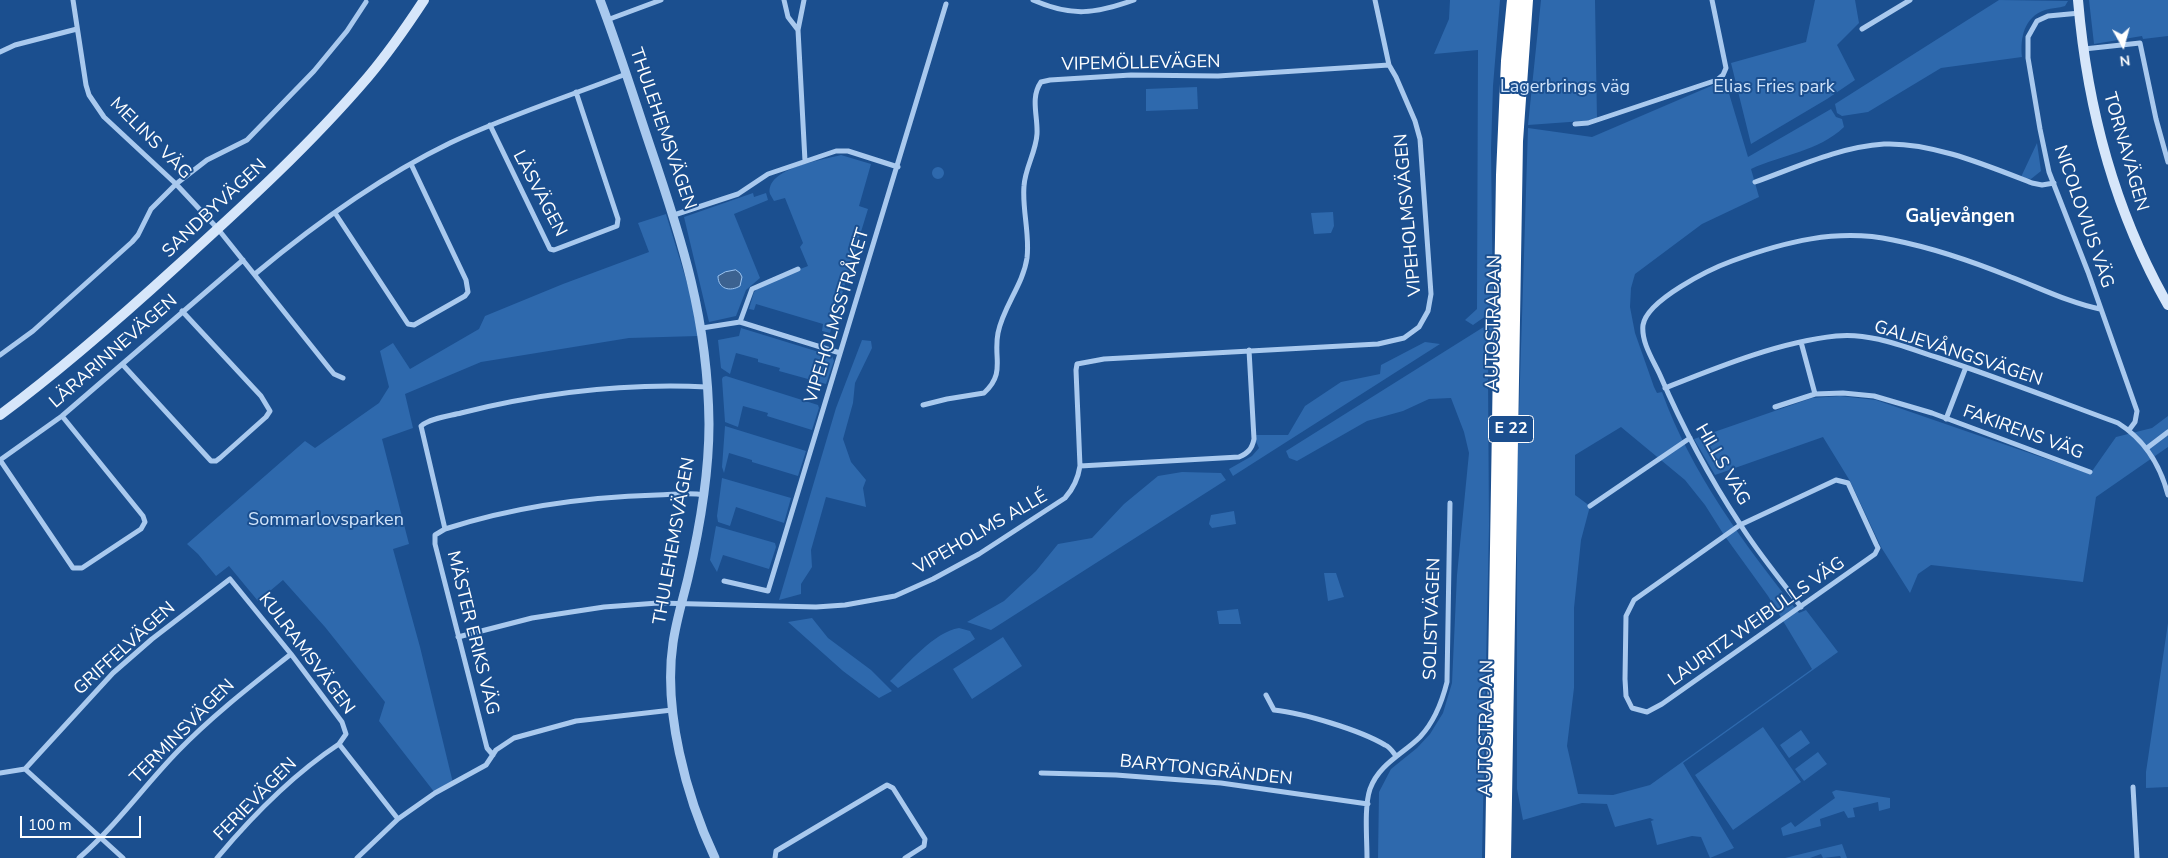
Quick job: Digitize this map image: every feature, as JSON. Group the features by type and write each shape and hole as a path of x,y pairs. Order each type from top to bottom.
{"highway":[{"name":"AUTOSTRADAN","path":"1492,858 1503,175 1508,60 1514,0"},
{"name":"AUTOSTRADAN","path":"1504,858 1516,141 1526,0"}],"main road":[{"name":"SANDBYVÄGEN","path":"0,415 56,373 218,229 338,111 369,76 424,0"},
{"name":"TORNAVÄGEN","path":"2078,0 2093,104 2113,180 2135,238 2168,305"}],"street":[{"name":"MELINS VÄG","path":"73,0 82,69 89,95 112,126 176,184 218,229 334,374 343,378"},
{"name":"THULEHEMSVÄGEN","path":"600,0 674,215 692,276 702,328 708,387 708,455 704,495 673,643 670,673 672,710 678,744 695,807 715,858"},
{"path":"607,20 661,0"},
{"path":"784,0 788,17 798,30"},
{"path":"804,0 798,30 805,161"},
{"path":"1033,0 1056,8 1083,13 1105,10 1134,0"},
{"name":"VIPEHOLMSVÄGEN","path":"1375,0 1388,65 1400,86 1420,139 1430,294 1428,311 1419,327 1404,338 1378,344"},
{"path":"1575,124 1588,123 1717,80 1723,75 1726,68 1712,0"},
{"path":"1862,29 1910,0"},
{"path":"0,356 33,331 132,242 138,235 151,209 176,184 201,163 247,140 314,71 347,31 366,2"},
{"name":"VIPEHOLMSSTRÅKET","path":"724,581 768,591 946,4"},
{"name":"NICOLOVIUS VÄG","path":"2080,13 2041,18 2033,25 2028,37 2028,58 2040,129 2054,183 2137,411 2135,422 2129,430"},
{"path":"0,52 15,45 78,29"},
{"path":"2084,50 2140,43 2156,119 2168,162"},
{"name":"VIPEMÖLLEVÄGEN","path":"923,406 947,399 984,393 996,380 999,326 1021,278 1027,258 1024,186 1026,170 1037,135 1035,97 1041,82 1046,80 1131,75 1218,76 1388,65"},
{"path":"255,274 363,193 411,164 490,125 626,74"},
{"name":"LÄSVÄGEN","path":"490,125 550,249 554,250 608,231 617,226 618,219 576,92"},
{"path":"1755,182 1842,151 1884,144 1912,146 1946,153 2032,183 2042,185 2054,183"},
{"path":"674,215 738,194 768,174 842,151 898,167"},
{"path":"335,213 408,324 414,325 465,296 468,292 466,280 411,164"},
{"name":"HILLS VÄG","path":"1802,607 1740,525 1690,438 1665,388 1644,336 1643,323 1651,311 1692,279 1721,265 1772,246 1840,236 1875,237 1922,247 2002,273 2084,306 2100,309"},
{"name":"LÄRARINNEVÄGEN","path":"0,460 62,416 243,260"},
{"path":"740,322 752,289 798,268"},
{"path":"123,365 211,461 216,461 266,417 270,410 261,396 182,311"},
{"path":"702,328 740,322 840,353"},
{"name":"GALJEVÅNGSVÄGEN","path":"1665,388 1743,360 1801,342 1838,336 1874,338 1966,367 2118,423 2129,430 2147,448 2161,474 2168,495"},
{"path":"1801,342 1815,394"},
{"name":"VIPEHOLMS ALLÉ","path":"458,637 532,618 640,604 816,607 845,605 895,596 979,554 1065,498 1075,486 1080,466 1077,364 1104,359 1378,344"},
{"path":"1080,466 1239,457 1246,454 1253,446 1254,439 1250,350"},
{"name":"FAKIRENS VÄG","path":"1946,419 1966,367"},
{"name":"MÄSTER ERIKS VÄG","path":"493,755 487,748 434,539 437,532 445,529 421,426 425,422 523,399 632,387 708,387"},
{"name":"FAKIRENS VÄG","path":"1775,406 1815,394 1843,393 1874,396 1946,419 2090,472"},
{"path":"0,460 72,568 82,568 141,529 145,522 143,516 62,416"},
{"path":"2147,448 2168,432"},
{"path":"1590,506 1690,438"},
{"name":"LAURITZ WEIBULLS VÄG","path":"1843,480 1848,482 1876,544 1877,552 1676,695 1647,712 1632,708 1626,696 1626,631 1629,608 1634,600 1740,525 1829,483 1843,480"},
{"path":"445,529 523,510 588,499 653,495 704,495"},
{"name":"SOLISTVÄGEN","path":"1367,858 1370,789 1386,765 1415,742 1427,729 1440,706 1447,682 1450,503"},
{"name":"KULRAMSVÄGEN","path":"230,579 291,654 344,725 346,734 339,744 398,819"},
{"name":"GRIFFELVÄGEN","path":"25,769 113,673 152,639 230,579"},
{"name":"TERMINSVÄGEN","path":"79,858 101,839 179,750 246,688 291,654"},
{"path":"1266,695 1274,710 1284,711 1356,732 1387,746 1396,756"},
{"path":"357,858 398,819 435,793 486,765 493,755 508,741 550,727 593,718 672,710"},
{"name":"FERIEVÄGEN","path":"217,858 278,792 339,744"},
{"path":"0,773 25,769 123,858"},
{"name":"BARYTONGRÄNDEN","path":"1041,773 1222,783 1368,804"},
{"path":"775,858 776,851 887,785 893,788 925,839 924,846 904,858"},
{"path":"2133,786 2137,858"}],"green space":[{"path":"1450,0 1500,0 1493,86 1491,149 1493,311 1473,325 1465,320 1477,309 1478,50 1434,54 1449,19"},
{"name":"Lagerbrings väg","path":"1541,0 1595,0 1597,120 1528,125"},
{"name":"Elias Fries park","path":"1815,0 1855,0 1859,23 1837,45 1855,80 1827,99 1751,144 1731,63 1806,42"},
{"path":"1999,0 2068,1 2065,6 2045,10 2032,18 2023,36 2022,57 1941,68 1868,112 1842,116 1837,113 1835,104"},
{"path":"2089,0 2168,0 2168,36 2143,39 2142,36 2094,44"},
{"path":"1725,80 1748,157 1831,109 1836,117 1842,119 1844,127 1823,142 1812,147 1751,169 1759,197 1702,224 1635,274 1631,288 1630,307 1635,333 1654,387 1657,393 1662,392 1688,451 1721,507 1759,562 1799,613 1806,610 1838,652 1683,763 1734,848 1710,858 1701,837 1692,836 1657,845 1651,821 1654,820 1650,818 1615,827 1607,804 1582,803 1523,820 1517,789 1517,474 1528,128 1592,137","holes":["1621,427 1685,480 1705,505 1768,596 1812,669 1650,785 1613,795 1578,794 1567,746 1574,688 1574,608 1581,540 1590,506 1575,495 1575,455"]},
{"path":"1197,87 1198,109 1146,111 1146,89"},
{"path":"2037,143 2041,171 2031,179 2021,177"},
{"path":"841,155 871,164 859,206 868,209 830,333 822,331 823,324 756,304 754,310 749,309 754,292 762,284 808,266 800,247 803,243 785,198 774,201 770,194 771,185 776,178 797,167"},
{"path":"938,167 944,173 938,179 932,173"},
{"path":"753,193 754,197 766,193 768,200 734,214 760,278 746,290 736,316 709,322 684,217"},
{"path":"1333,212 1334,226 1331,233 1314,234 1311,213"},
{"name":"Sommarlovsparken","path":"666,214 691,296 698,336 629,338 481,362 405,394 413,428 382,439 409,544 393,549 420,647 453,783 435,793 379,721 385,702 325,627 283,580 258,601 229,566 216,576 187,544 305,441 315,448 379,403 389,387 380,351 393,343 410,369 479,329 485,316 649,252 638,223"},
{"path":"1494,323 1489,348 1488,375 1489,526 1482,858 1378,858 1379,792 1391,769 1417,748 1430,734 1443,713 1452,683 1457,575 1469,453 1464,432 1451,398 1429,399 1403,411 1367,421 1297,461 1289,458 1286,451 1482,328"},
{"path":"741,328 832,356 834,361 826,384 779,371 780,368 736,353 730,374 721,368 718,340 739,336"},
{"path":"862,340 871,341 872,348 855,383 853,403 843,439 851,462 866,480 863,488 866,507 826,497 811,550 812,567 801,584 801,594 779,600 836,408"},
{"path":"1425,342 1440,344 1233,476 1229,469 1252,456 1259,448 1253,435 1288,435 1305,406 1341,382 1380,374 1381,365"},
{"path":"726,376 818,405 819,408 812,430 767,416 768,413 743,406 738,427 725,422 722,379"},
{"path":"1840,396 1876,400 2090,474 2116,437 2152,428 2168,416 2168,447 2096,497 2083,582 1931,565 1918,574 1910,593 1881,547 1850,481 1823,437 1715,475 1694,439 1812,398"},
{"path":"725,426 806,451 798,476 729,453 724,473 722,467"},
{"path":"1182,472 1221,473 1226,480 991,630 967,622 1004,601 1036,571 1058,544 1092,538 1124,504 1158,476"},
{"path":"722,478 791,498 784,523 736,507 730,526 718,522 717,516"},
{"path":"1234,511 1236,524 1212,528 1209,524 1211,515"},
{"path":"716,526 775,543 776,547 769,569 723,555 717,572 710,560"},
{"path":"1324,573 1336,573 1344,597 1328,601"},
{"path":"1238,609 1241,624 1219,624 1217,611"},
{"path":"812,618 828,638 871,670 892,691 879,698 843,671 788,622"},
{"path":"2168,623 2168,787 2146,788 2146,772"},
{"path":"959,628 970,631 975,639 898,688 890,681 931,642"},
{"path":"1003,637 1022,666 972,699 953,669"},
{"path":"1763,727 1801,782 1733,830 1695,775"},
{"path":"1801,730 1810,743 1789,758 1780,745"},
{"path":"1818,752 1827,764 1804,781 1795,769"},
{"path":"1836,790 1890,798 1890,808 1879,811 1878,802 1853,808 1855,817 1848,818 1844,811 1820,819 1821,826 1783,836 1781,828 1791,822 1795,827 1835,798 1832,792"},
{"path":"1842,844 1847,858 1841,858 1840,856 1823,858 1821,854 1810,858 1785,858"}],"shaded area":[{"path":"736,270 742,277 740,286 729,289 720,284 718,276 725,272"}],"district":[{"name":"Galjevången","path":"1960,217"}]}
